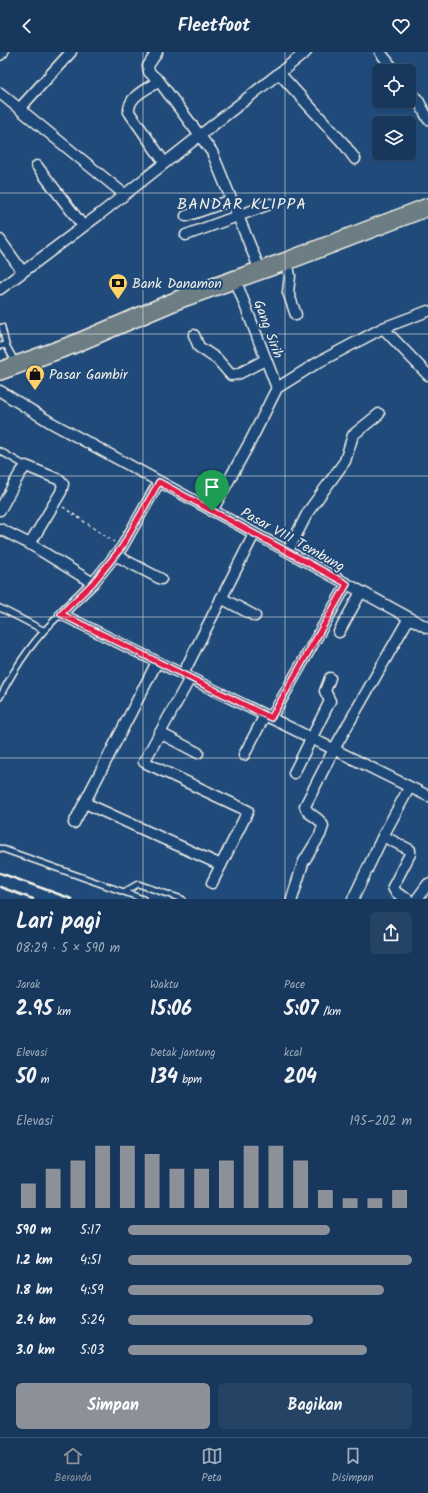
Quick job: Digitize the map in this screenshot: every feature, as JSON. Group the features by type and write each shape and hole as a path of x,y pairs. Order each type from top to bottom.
{"highway":[{"path":"0,371 18,366 180,299 287,261 428,206"}],"street":[{"path":"0,55 3,52"},
{"path":"20,108 71,52"},
{"path":"0,289 84,226 306,52"},
{"path":"384,53 391,64"},
{"path":"152,54 148,69 200,134 215,158 260,270"},
{"path":"279,73 344,144 355,159"},
{"path":"159,81 133,99 129,105 129,112 164,162"},
{"path":"0,93 124,194"},
{"path":"416,98 428,119"},
{"path":"37,166 84,226"},
{"path":"186,216 232,200"},
{"path":"186,236 270,204"},
{"path":"0,240 22,271"},
{"path":"287,261 290,276 288,292 296,315"},
{"name":"Gang Sirih","path":"235,279 277,388"},
{"path":"212,511 277,388 317,363 384,328 428,311"},
{"path":"384,328 428,375"},
{"path":"194,335 199,347 217,359 231,374 238,374 265,360"},
{"name":"Pasar VIII Tembung","path":"0,391 50,422 428,628"},
{"path":"288,551 308,512 346,460 353,435 380,414"},
{"path":"0,510 26,466 60,480 63,484 63,488 30,544"},
{"path":"159,482 118,551 93,583 61,614 428,796"},
{"path":"0,529 30,544 93,583"},
{"path":"212,883 248,812 145,764 145,760 160,733 220,598 254,534"},
{"path":"118,551 161,579"},
{"path":"244,756 347,584"},
{"path":"340,632 360,592"},
{"path":"220,598 255,616"},
{"path":"292,899 303,862 320,835 323,826 321,820 310,813 306,806 334,749 409,618"},
{"path":"74,823 86,803 157,662"},
{"path":"294,773 330,701 325,691 330,678"},
{"path":"160,733 198,753"},
{"path":"353,899 383,836 410,788"},
{"path":"86,803 221,865"},
{"path":"383,836 410,850 410,854 393,887 394,890 408,899"},
{"path":"417,899 428,884"}],"lane":[{"path":"2,326 6,345 18,366"},
{"path":"0,346 6,345"},
{"path":"0,451 26,466"},
{"path":"0,608 43,630"},
{"path":"0,696 12,672 43,630 61,614"},
{"path":"0,848 143,899"},
{"path":"124,892 138,884 165,896 182,899"}],"path":[{"path":"55,502 118,551"}],"railway":[{"path":"0,873 72,899"},
{"path":"0,887 33,899"}],"place":[{"name":"Bank Danamon","path":"118,300"},
{"name":"Pasar Gambir","path":"35,391"}],"district":[{"name":"BANDAR KLIPPA","path":"242,203"}],"route":[{"path":"159,482 212,511 347,584 271,718 61,614 93,583 122,547 159,482"}]}
